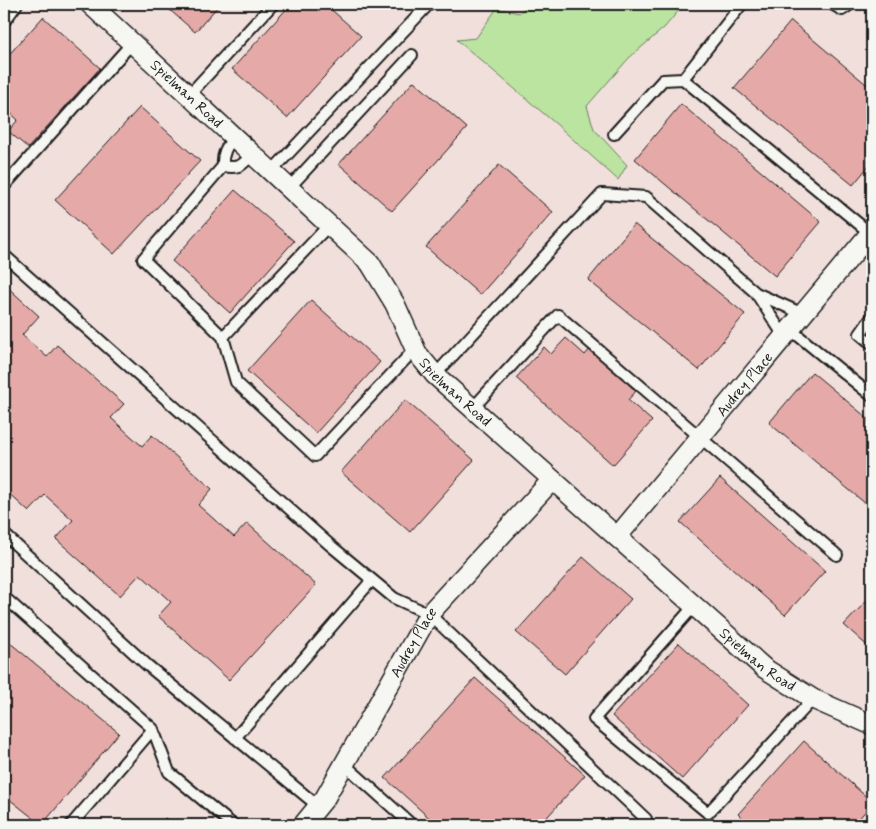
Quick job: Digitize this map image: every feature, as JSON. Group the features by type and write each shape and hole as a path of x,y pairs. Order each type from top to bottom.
{"street":[{"name":"Spielman Road","path":"90,4 370,263 395,304 415,349 435,375 764,668 813,699 872,725"},
{"name":"Audrey Place","path":"617,537 803,314 869,241"},
{"name":"Audrey Place","path":"303,825 318,806 344,764 429,614 552,480"}],"lane":[{"path":"4,22 17,4"},
{"path":"189,96 273,4"},
{"path":"271,172 429,4"},
{"path":"683,79 742,4"},
{"path":"832,4 842,10 851,4"},
{"path":"4,182 6,184 132,43"},
{"path":"289,188 412,56"},
{"path":"614,134 663,80 683,79 869,241"},
{"path":"234,137 225,149 222,158 223,166 143,259 223,337 236,382 315,456 415,349"},
{"path":"223,166 234,168 244,163 252,154"},
{"path":"435,375 602,194 646,197 756,294 787,333 872,396"},
{"path":"223,337 329,225"},
{"path":"4,254 322,538 394,598 429,614 646,822"},
{"path":"756,294 803,314"},
{"path":"472,409 558,315 837,555"},
{"path":"872,317 860,334 872,344"},
{"path":"4,534 147,665 318,806"},
{"path":"235,738 372,580"},
{"path":"4,597 152,729 169,772 233,825"},
{"path":"694,606 594,719 708,813 813,699"},
{"path":"71,825 152,729"},
{"path":"344,764 412,825"}],"shaded area":[{"path":"4,4 872,4 872,825 4,825"}],"green space":[{"path":"529,4 684,4 665,27 629,58 587,106 594,129 627,165 618,180 556,124 457,40 476,38 497,8 519,13"}],"building":[{"path":"163,4 220,4 195,32"},
{"path":"291,4 325,4 361,36 287,118 232,69"},
{"path":"43,17 100,68 28,148 8,131 18,120 4,107 4,60"},
{"path":"791,21 872,89 872,162 853,185 734,88"},
{"path":"414,81 467,128 392,211 339,164"},
{"path":"681,104 821,222 775,276 635,159"},
{"path":"140,107 200,161 114,254 55,200"},
{"path":"499,165 553,212 480,295 426,247"},
{"path":"235,190 294,241 230,313 172,261"},
{"path":"634,224 745,314 699,370 588,280"},
{"path":"4,284 39,316 22,335 47,357 57,345 124,404 111,418 142,446 152,435 212,489 198,505 234,537 247,523 316,585 229,680 158,616 171,602 140,574 120,596 56,539 73,520 45,495 29,512 4,489"},
{"path":"311,300 380,362 316,433 247,371"},
{"path":"566,338 585,355 590,349 636,391 628,400 652,421 613,465 516,378 544,347 551,354"},
{"path":"812,372 872,422 872,509 769,423"},
{"path":"405,400 474,460 410,532 341,472"},
{"path":"720,478 825,571 785,615 680,522"},
{"path":"583,557 631,599 565,674 516,632"},
{"path":"872,595 872,650 844,625"},
{"path":"9,642 119,733 42,825 4,795 4,648"},
{"path":"679,643 748,705 682,779 612,716"},
{"path":"475,678 585,775 540,825 437,825 385,778"},
{"path":"804,741 872,804 853,825 750,825 738,814"},
{"path":"165,818 174,825 159,825"}]}
